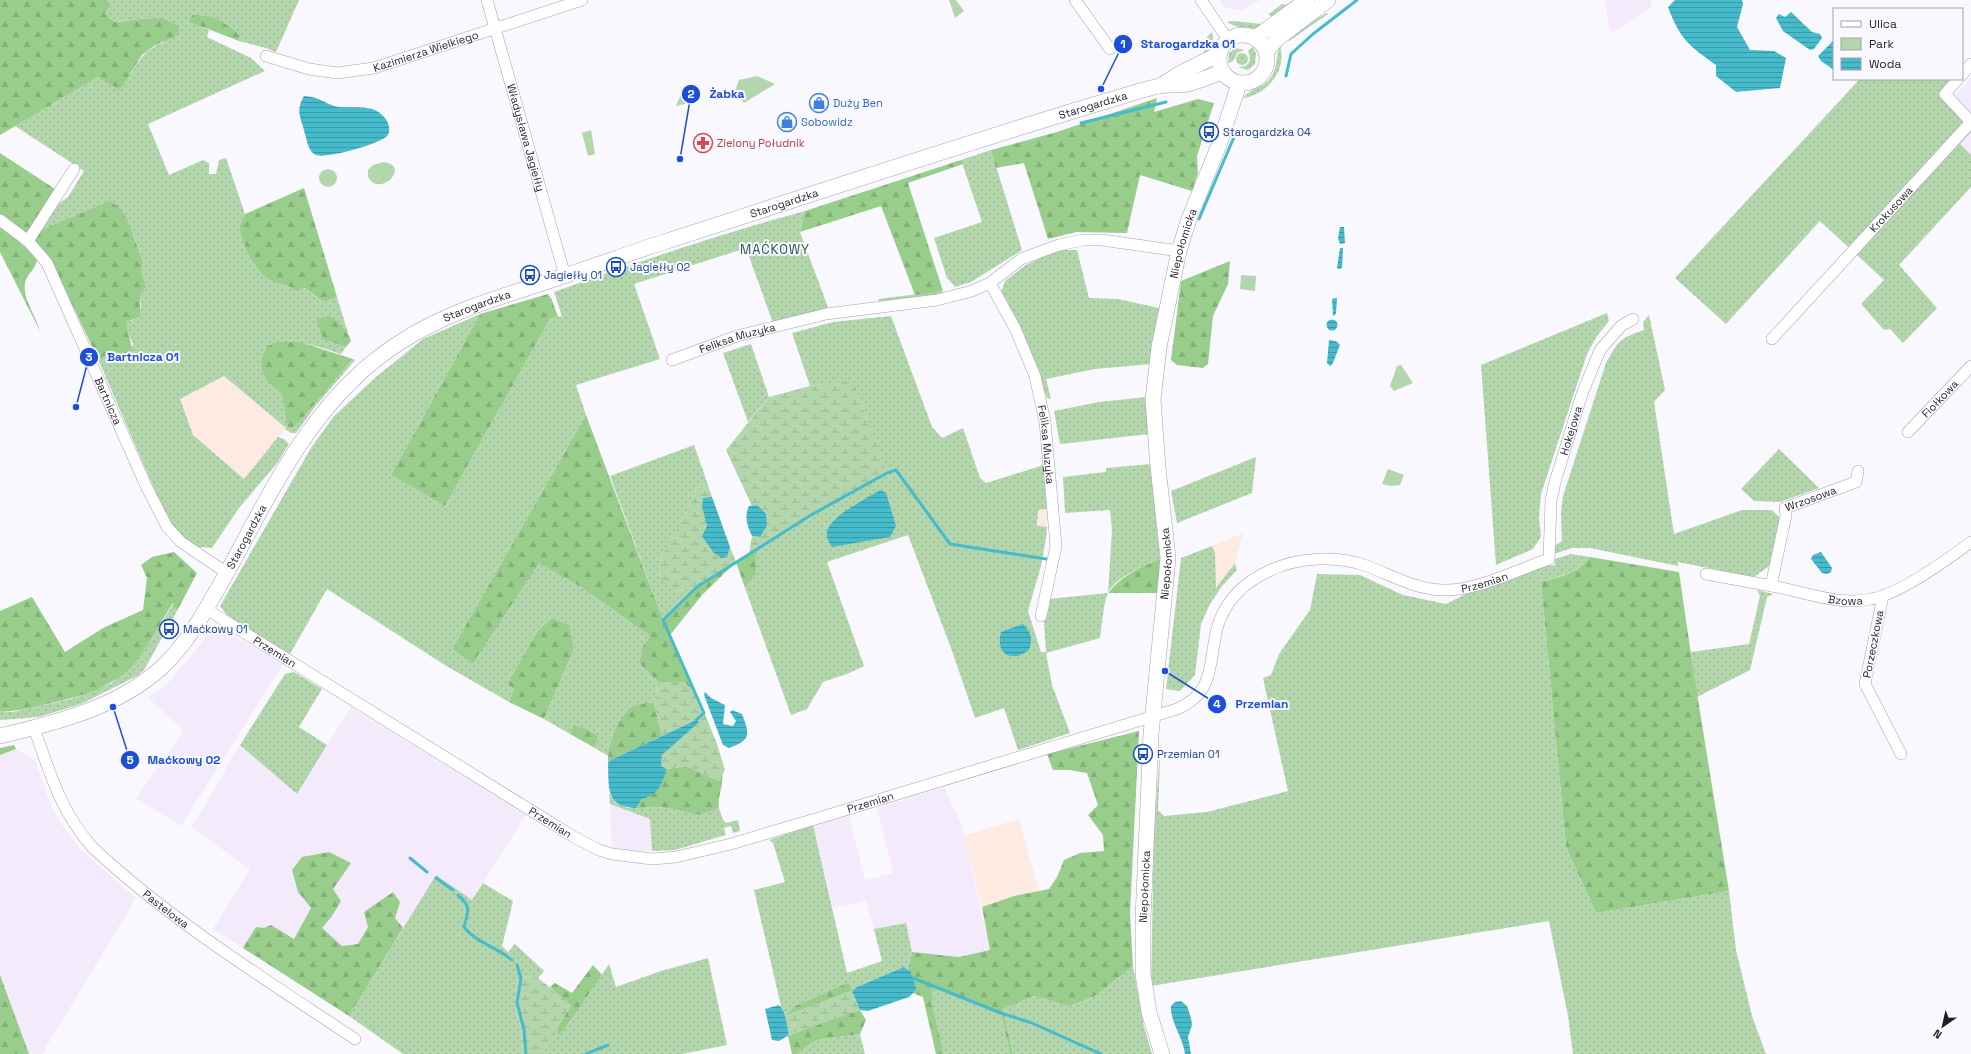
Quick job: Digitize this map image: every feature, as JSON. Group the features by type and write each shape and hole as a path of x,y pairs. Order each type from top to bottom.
{"main road":[{"path":"1255,38 1307,0"},
{"path":"1266,52 1277,39 1328,0"},
{"path":"1241,35 1255,38 1262,44 1266,52 1266,68 1262,75 1247,83 1239,84 1232,81 1222,72 1220,66 1219,54 1222,46 1228,40 1241,35"},
{"name":"Starogardzka","path":"1160,86 1179,74 1219,54"},
{"name":"Starogardzka","path":"0,736 34,728 80,713 110,701 136,687 160,669 177,650 206,609 299,444 329,405 365,368 414,333 460,310 565,276 618,256 883,171 1160,86 1184,85 1222,72"},
{"name":"Niepołomicka","path":"1162,1054 1150,1012 1143,974 1143,919 1152,716 1168,558 1158,467 1154,400 1159,346 1178,252 1189,219 1219,145 1239,84"}],"street":[{"name":"Władysława Jagiełły","path":"487,0 565,276"},
{"name":"Kazimierza Wielkiego","path":"266,56 309,70 337,72 363,70 394,63 582,0"},
{"path":"1075,0 1110,49"},
{"path":"1201,0 1228,40"},
{"path":"1963,73 1971,64"},
{"name":"Krokusowa","path":"1772,339 1971,122 1944,94 1957,80"},
{"path":"28,241 74,169"},
{"name":"Bartnicza","path":"0,220 28,241 47,263 146,486 167,527 181,542 227,573"},
{"name":"Feliksa Muzyka","path":"672,360 737,336 826,314 937,300 972,292 990,283 1021,260 1059,245 1083,240 1102,240 1178,252"},
{"name":"Feliksa Muzyka","path":"990,283 1015,328 1035,376 1045,422 1056,546 1040,616"},
{"name":"Hokejowa","path":"1549,560 1549,524 1552,495 1585,388 1600,350 1621,326 1633,319"},
{"name":"Fiołkowa","path":"1908,432 1971,366"},
{"name":"Wrzosowa","path":"1771,586 1786,515 1785,508 1856,482 1858,471"},
{"name":"Bzowa","path":"1706,574 1838,600 1871,600 1883,596 1943,562 1971,542"},
{"name":"Przemian","path":"206,609 574,837 599,850 612,854 652,859 676,857 731,844 1002,763 1190,703 1199,695 1212,662 1215,636 1226,607 1234,596 1247,585 1271,570 1305,560 1342,560 1366,565 1420,587 1442,590 1472,587 1549,560"},
{"name":"Porzeczkowa","path":"1883,596 1864,684 1901,754"},
{"name":"Pastelowa","path":"34,728 62,803 79,832 92,847 186,924 255,973 355,1038"}],"shaded area":[{"path":"1219,0 1260,0 1243,10 1224,8"},
{"path":"1605,0 1651,0 1652,7 1610,34"},
{"path":"1971,78 1971,113 1954,96"},
{"path":"1971,132 1971,155 1960,144"},
{"path":"224,376 286,428 244,479 193,435 180,399"},
{"path":"1047,509 1047,527 1037,527 1038,510"},
{"path":"1243,533 1235,563 1216,588 1215,553 1212,546"},
{"path":"214,624 283,664 181,826 136,798 184,731 148,698 168,683 200,645"},
{"path":"351,707 526,815 472,900 436,875 349,1016 213,929 250,869 191,827 223,776 226,767 240,745 297,794"},
{"path":"16,749 35,760 51,806 61,823 80,849 136,898 42,1054 29,1054 0,975 0,755"},
{"path":"944,787 962,826 990,950 959,957 912,952 905,923 874,929 866,901 833,908 813,825 849,814 865,880 893,873 877,808"},
{"path":"610,804 650,819 652,851 612,850"},
{"path":"1019,819 1039,891 1014,896 982,907 964,836"}],"green space":[{"path":"0,0 107,0 111,4 105,14 115,22 157,18 173,23 179,28 179,31 175,36 154,46 142,55 120,90 98,77 0,135"},
{"path":"107,0 299,0 276,52 239,41 240,36 200,26 209,30 207,37 251,58 265,71 148,124 169,175 203,160 209,163 209,174 216,174 219,160 226,158 245,214 240,225 285,286 303,288 324,302 337,297 348,333 334,319 323,335 324,340 346,347 341,354 295,342 277,343 267,346 264,351 261,361 263,371 270,384 282,393 285,404 303,418 353,359 355,360 314,408 296,433 291,433 285,429 286,428 224,376 180,399 193,435 244,479 278,437 284,439 289,444 278,462 239,508 212,548 201,547 200,549 194,545 180,533 165,514 98,359 107,355 127,358 133,344 127,331 127,322 133,320 141,308 140,297 146,287 142,273 143,262 133,234 47,229 37,232 50,210 68,197 84,171 15,126 98,77 131,74 148,51 164,42 149,18 115,22 105,14 111,4"},
{"path":"949,0 956,0 964,11 955,18"},
{"path":"1295,0 1273,19 1269,14 1282,4 1285,5"},
{"path":"1327,13 1328,14 1289,41 1286,38 1297,29"},
{"path":"193,15 207,16 219,20 240,36 239,41 190,22 189,19"},
{"path":"1233,21 1262,24 1259,28 1247,29 1227,22"},
{"path":"1212,32 1213,39 1211,46 1203,57 1207,37"},
{"path":"1280,46 1280,67 1274,79 1269,85 1258,93 1243,98 1245,95 1271,78 1275,70"},
{"path":"1253,47 1256,53 1255,64 1248,70 1238,67 1245,66 1249,62 1250,57 1248,51"},
{"path":"1236,48 1244,50 1237,53 1233,61 1228,63 1229,53"},
{"path":"1242,53 1246,55 1248,59 1246,63 1242,65 1238,63 1236,59 1238,55"},
{"path":"757,76 775,84 744,103 735,91 739,80"},
{"path":"1859,80 1951,80 1954,96 1971,113 1971,132 1960,144 1971,155 1971,187 1899,265 1937,308 1903,343 1890,329 1884,330 1861,304 1884,280 1820,221 1726,324 1675,278"},
{"path":"684,87 701,96 693,102 676,106"},
{"path":"1157,98 1154,112 1198,99 1214,103 1197,156 1198,173 1192,191 1140,175 1127,233 1076,232 1048,239 1024,163 996,168 991,150 1057,132"},
{"path":"591,130 595,154 588,156 582,133"},
{"path":"991,150 1022,250 971,282 955,287 947,278 934,238 982,222 961,160"},
{"path":"0,153 55,189 26,234 0,218"},
{"path":"961,160 963,164 908,183 943,291 915,295 881,206 800,232 805,211"},
{"path":"383,162 391,164 395,169 394,174 386,183 373,183 368,177 368,170 373,165"},
{"path":"328,169 334,172 337,178 334,184 328,187 322,184 319,178 322,172"},
{"path":"304,188 337,297 324,302 304,288 297,291 291,287 272,281 264,275 249,255 240,231 240,225 245,214"},
{"path":"110,201 119,207 128,221 143,262 142,273 146,287 140,297 140,316 127,322 132,346 132,355 127,358 107,355 98,359 53,264 33,240 37,232"},
{"path":"805,211 800,232 829,310 773,323 746,248 634,284 660,359 576,385 586,415 452,649 473,662 539,562 581,587 650,636 643,646 639,663 658,682 654,703 645,703 612,736 608,756 595,748 598,736 575,726 570,734 544,719 574,649 570,625 552,618 538,630 507,684 514,689 509,702 443,664 327,589 290,654 229,618 220,606 311,448 334,416 376,377 423,339 480,314 391,475 445,506 550,319 562,316 554,292 679,249"},
{"path":"0,224 37,258 37,262 26,280 25,289 27,301 40,331 0,252"},
{"path":"1057,250 1077,250 1089,298 1118,299 1159,308 1151,364 1095,369 1046,379 1051,399 1047,398 1032,358 1001,292 1005,281 1026,265"},
{"path":"1230,261 1228,284 1213,316 1208,364 1203,368 1177,365 1171,360 1181,281"},
{"path":"1241,275 1256,276 1255,291 1240,289"},
{"path":"943,291 940,295 880,302 878,299"},
{"path":"548,294 552,300 558,317 550,319 445,506 391,475 480,314"},
{"path":"1607,313 1609,321 1597,336 1587,354 1541,494 1539,517 1541,537 1533,549 1496,565 1481,365"},
{"path":"1649,315 1665,390 1654,402 1674,534 1742,510 1772,510 1780,518 1769,566 1754,577 1678,562 1678,566 1590,548 1572,548 1554,554 1554,546 1562,541 1561,512 1563,496 1606,363 1620,341 1630,335 1644,330 1643,322"},
{"path":"329,316 339,323 348,333 351,341 346,347 324,340 317,324 318,319"},
{"path":"891,316 932,427 942,438 963,428 980,478 986,483 1044,465 1047,509 1038,510 1037,526 1047,527 1046,538 1041,566 1028,611 1041,652 1046,652 1044,622 1049,599 1108,593 1104,605 1100,638 1046,653 1052,685 1070,733 1018,750 1004,708 975,718 951,648 908,535 827,562 864,666 847,674 823,682 807,709 791,715 745,588 756,574 757,549 811,515 887,473 853,380 810,386 792,333 833,322"},
{"path":"277,342 300,342 353,359 303,418 292,428 288,427 282,393 270,384 264,376 261,366 261,361 267,346"},
{"path":"751,344 769,397 748,422 723,353"},
{"path":"1401,365 1413,383 1394,391 1390,386 1397,366"},
{"path":"853,379 887,473 811,515 749,554 752,536 760,537 758,505 752,506 726,450 769,397 810,386"},
{"path":"1147,397 1149,434 1060,444 1054,411 1099,402"},
{"path":"586,415 663,620 698,586 734,564 702,595 670,635 698,697 684,682 658,682 639,663 643,646 650,636 581,587 539,563 473,663 452,649"},
{"path":"694,445 707,482 696,490 685,515 659,562 660,578 677,591 698,586 663,620 610,476"},
{"path":"1779,449 1819,488 1780,502 1754,501 1741,489"},
{"path":"1256,457 1252,493 1177,523 1171,491"},
{"path":"1151,464 1160,559 1130,573 1116,583 1108,593 1112,530 1110,510 1065,513 1063,477 1106,472 1106,468"},
{"path":"1388,469 1404,475 1400,485 1391,486 1382,484"},
{"path":"707,482 712,497 703,498 707,527 729,551 730,547 736,562 698,586 677,591 668,586 660,578 659,561 685,515 696,490"},
{"path":"1212,546 1215,553 1216,588 1235,563 1237,570 1222,586 1210,604 1201,624 1195,675 1180,691 1166,689 1181,558"},
{"path":"757,549 756,574 745,588 736,562"},
{"path":"174,552 197,573 177,611 173,603 149,643 133,665 112,682 89,693 26,709 0,711 0,611 32,597 65,652 103,628 143,610 147,578 141,565 152,557"},
{"path":"1571,554 1590,557 1585,563 1574,571 1541,582 1566,847 1596,913 1729,891 1736,950 1752,1016 1766,1054 1573,1054 1568,1016 1549,921 1151,986 1154,830 1161,739 1158,810 1164,816 1207,812 1288,791 1263,678 1271,675 1279,654 1310,610 1317,574 1360,575 1403,595 1446,604 1474,590 1538,567 1555,565 1555,559"},
{"path":"1590,557 1679,572 1729,891 1596,913 1566,847 1541,582 1574,571"},
{"path":"1160,559 1158,593 1108,593 1113,587 1131,573"},
{"path":"1757,590 1773,594 1767,597 1750,670 1697,697 1691,652 1749,644 1760,596"},
{"path":"174,603 177,611 144,670 137,676 81,704 39,717 0,720 0,711 12,712 71,699 112,683 140,656"},
{"path":"552,618 570,625 574,649 544,719 509,702 514,689 507,684 538,630"},
{"path":"294,672 322,689 299,727 327,745 297,794 240,745 285,674"},
{"path":"658,682 684,682 698,697 717,744 725,770 719,781 686,766 667,769 661,766 662,755 696,720 662,736 654,703"},
{"path":"645,703 654,703 662,736 611,760 608,763 609,749 613,735 620,721 629,709"},
{"path":"574,726 584,728 598,736 595,748 570,734"},
{"path":"1139,731 1130,913 1133,966 1095,996 1071,1006 1034,996 1003,1009 1013,1054 1010,1054 1001,1013 932,985 932,1003 944,1054 936,1054 923,997 913,993 917,988 908,969 912,952 959,957 990,950 982,907 1014,896 1049,889 1057,877 1064,860 1080,853 1104,851 1103,835 1088,815 1098,805 1087,773 1069,770 1053,770 1047,754"},
{"path":"14,745 16,749 0,755 0,748"},
{"path":"686,766 719,781 722,774 719,808 700,815 660,807 636,808 642,799 651,795 655,791 667,769"},
{"path":"609,793 616,803 628,808 660,807 700,815 719,808 723,820 726,823 738,820 740,831 733,833 731,826 724,828 726,835 675,850 652,851 650,819 610,804"},
{"path":"813,825 847,973 882,961 874,929 906,923 912,952 908,969 904,967 857,987 852,991 849,982 795,1006 785,1016 781,1006 754,890 785,882 773,843 769,840"},
{"path":"329,852 351,863 333,889 341,901 332,916 322,928 342,946 358,944 368,927 364,912 393,892 400,902 395,918 403,928 349,1016 243,948 256,927 264,928 271,925 294,939 311,908 298,892 292,870 302,857"},
{"path":"436,875 472,900 483,883 513,901 502,946 508,952 515,944 544,971 538,978 518,977 515,1005 521,1028 523,1054 403,1054 349,1016"},
{"path":"708,958 727,1045 682,1054 541,1054 558,1026 558,1034 561,1034 609,964 616,987 661,971"},
{"path":"593,965 602,975 561,1034 558,1034 558,1026 571,1006 550,987 555,983 572,993"},
{"path":"1133,966 1144,1027 1152,1054 1013,1054 1003,1009 1034,996 1072,1006 1095,996"},
{"path":"0,975 29,1054 0,1054"},
{"path":"518,977 538,978 571,1006 541,1054 523,1054 521,1028 515,1005"},
{"path":"849,982 852,991 785,1016 795,1006"},
{"path":"932,985 1001,1013 1010,1054 944,1054 932,1003"},
{"path":"852,991 860,1010 789,1035 785,1016"},
{"path":"860,1010 866,1020 860,1034 817,1040 796,1054 792,1054 788,1036 832,1018"},
{"path":"860,1034 865,1054 796,1054 817,1040"}],"water":[{"path":"1675,0 1742,0 1743,4 1737,27 1750,50 1774,51 1786,58 1780,88 1736,92 1716,76 1716,65 1686,41 1672,18 1668,7"},
{"path":"1791,12 1812,32 1820,34 1822,38 1814,49 1810,50 1783,31 1776,18 1779,14 1785,17"},
{"path":"1833,41 1833,69 1821,61 1818,56"},
{"path":"304,96 314,97 339,107 375,110 386,119 389,127 388,135 384,139 353,150 330,155 316,155 308,146 299,111"},
{"path":"1340,227 1344,227 1345,243 1340,244 1338,238"},
{"path":"1340,248 1343,248 1342,268 1339,269 1337,268"},
{"path":"1337,298 1336,314 1333,316 1332,299"},
{"path":"1330,320 1334,320 1336,321 1336,329 1330,330 1327,327 1327,323"},
{"path":"1329,340 1336,341 1340,345 1332,365 1330,366 1327,363"},
{"path":"880,490 886,493 896,526 890,537 832,547 828,540 827,532 835,520 849,508"},
{"path":"712,497 730,547 727,557 721,558 713,552 702,536 707,526 702,506 703,498"},
{"path":"757,505 766,514 767,526 760,537 752,536 747,521 749,506"},
{"path":"1821,552 1832,568 1831,572 1827,574 1822,573 1811,559 1813,555"},
{"path":"1023,624 1028,630 1030,636 1031,642 1029,650 1017,656 1004,653 1000,646 1001,632"},
{"path":"705,692 711,698 725,705 723,724 733,726 736,721 730,712 732,710 742,714 747,732 745,739 729,748 723,745 704,695"},
{"path":"696,720 699,722 662,755 661,766 667,769 656,792 642,799 636,808 626,807 614,800 609,788 608,780 608,763 611,760"},
{"path":"904,967 910,971 917,989 909,997 868,1011 860,1010 852,991 857,987"},
{"path":"1181,1001 1187,1006 1191,1018 1192,1025 1188,1037 1191,1054 1185,1054 1182,1042 1172,1018 1171,1006 1175,1002"},
{"path":"779,1005 785,1015 789,1035 779,1041 772,1040 765,1009"}],"waterway":[{"path":"1286,76 1291,54 1313,34 1357,0"},
{"path":"1081,123 1166,102"},
{"path":"1199,219 1237,130"},
{"path":"696,720 704,713 663,620 698,586 811,515 887,473 896,470 950,544 1046,559"},
{"path":"410,858 427,872"},
{"path":"436,878 453,890"},
{"path":"458,895 465,903 468,910 464,927 474,937 512,960"},
{"path":"517,965 521,978 517,1002 524,1030 526,1054"},
{"path":"913,978 1001,1013 1032,1023 1101,1054"},
{"path":"586,1054 608,1045"}],"place":[{"name":"Starogardzka 01","path":"1101,89"},
{"name":"Duży Ben","path":"819,103"},
{"name":"Sobowidz","path":"787,122"},
{"name":"Starogardzka 04","path":"1209,132"},
{"name":"Zielony Południk","path":"703,143"},
{"name":"Żabka","path":"680,159"},
{"name":"Jagiełły 02","path":"616,267"},
{"name":"Jagiełły 01","path":"530,275"},
{"name":"Bartnicza 01","path":"76,407"},
{"name":"Maćkowy 01","path":"169,629"},
{"name":"Przemian","path":"1165,671"},
{"name":"Maćkowy 02","path":"113,707"},
{"name":"Przemian 01","path":"1143,754"}],"district":[{"name":"MAĆKOWY","path":"775,249"}]}
